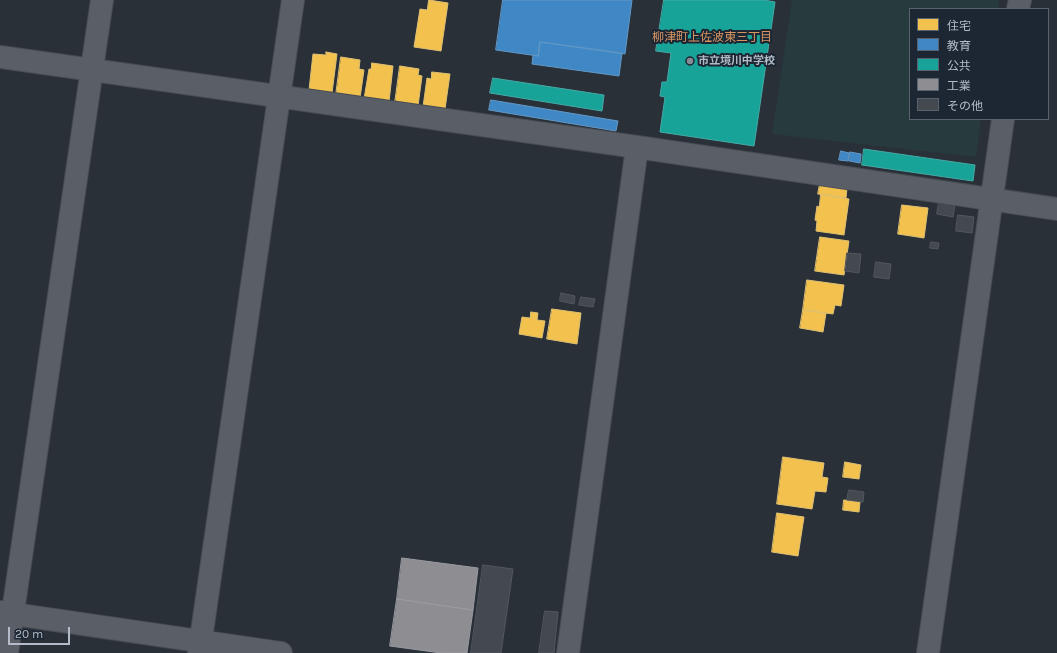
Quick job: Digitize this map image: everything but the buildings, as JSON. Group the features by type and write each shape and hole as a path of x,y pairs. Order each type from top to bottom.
{"street":[{"path":"7,653 6,613 93,69 102,0"},
{"path":"200,647 293,0"},
{"path":"0,57 637,147 1057,209"},
{"path":"928,653 1003,120"},
{"path":"568,653 637,147"},
{"path":"6,613 200,647 281,653"}],"green space":[{"path":"792,0 999,0 998,8 909,8 909,120 981,120 976,157 772,134"}],"place":[{"name":"市立境川中学校","path":"690,61"}],"district":[{"name":"柳津町上佐波東三丁目","path":"712,38"}]}
